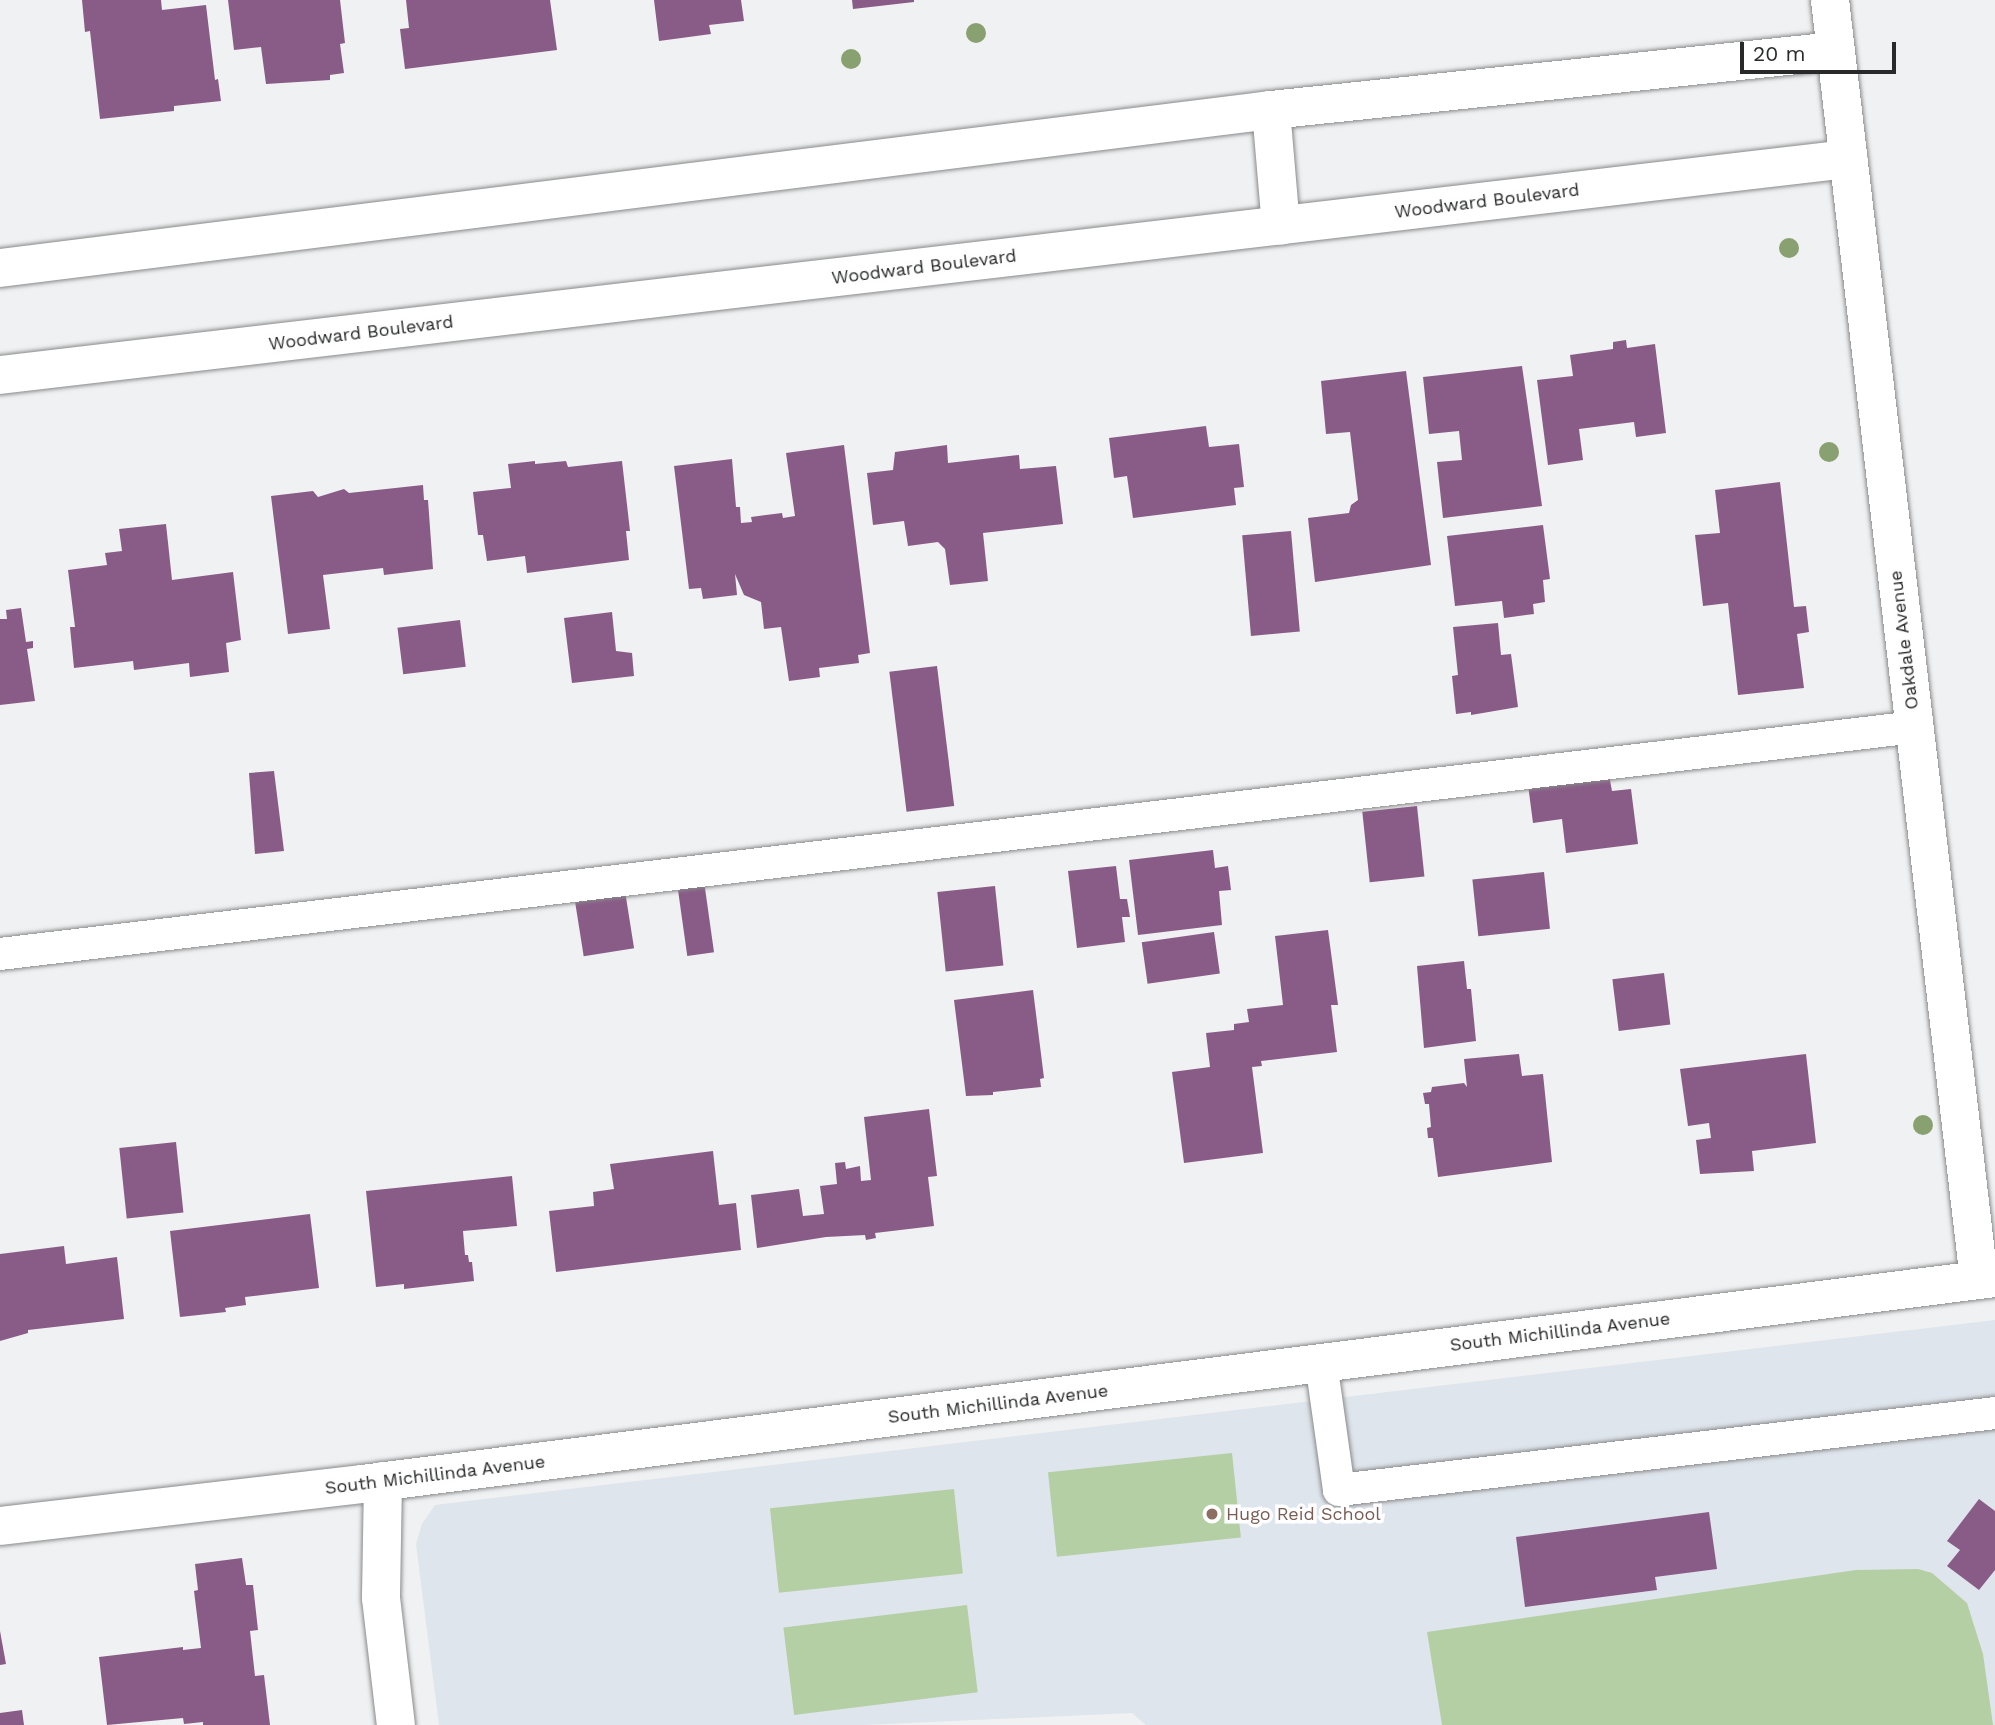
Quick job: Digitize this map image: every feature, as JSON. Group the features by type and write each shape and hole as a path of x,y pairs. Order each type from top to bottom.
{"street":[{"name":"Oakdale Avenue","path":"1830,0 1914,727 1987,1279"},
{"path":"0,268 1271,110 1835,51"},
{"path":"1271,110 1281,226"},
{"name":"Woodward Boulevard","path":"0,375 1848,159"},
{"name":"South Michillinda Avenue","path":"0,1526 383,1481 1987,1279"},
{"path":"383,1481 381,1598 396,1725"}],"lane":[{"path":"0,954 1914,727"},
{"path":"1321,1362 1339,1490 1995,1413"}],"shaded area":[{"name":"Hugo Reid School","path":"1995,1320 1995,1725 1146,1725 1132,1713 864,1725 439,1725 416,1544 422,1524 435,1505"}],"green space":[{"path":"1232,1453 1241,1538 1057,1557 1048,1472"},
{"path":"954,1489 963,1574 779,1593 770,1508"},
{"path":"1918,1569 1932,1573 1967,1603 1983,1654 1993,1725 1442,1725 1427,1632 1856,1570"},
{"path":"967,1605 978,1692 794,1715 783,1628"}],"building":[{"path":"82,0 161,0 162,10 206,5 215,80 218,79 221,101 174,106 174,111 100,119 90,31 85,32"},
{"path":"228,0 340,0 345,43 340,44 344,73 330,75 330,80 266,84 261,47 234,50"},
{"path":"406,0 550,0 557,50 405,69 400,29 409,28"},
{"path":"654,0 741,0 744,21 709,25 711,34 659,41"},
{"path":"852,0 914,0 914,2 853,9"},
{"path":"1626,340 1627,348 1655,344 1666,433 1636,437 1634,422 1579,429 1583,460 1548,465 1537,380 1573,376 1570,355 1613,349 1613,342"},
{"path":"1522,366 1542,506 1443,518 1437,462 1462,460 1459,431 1429,434 1423,377"},
{"path":"1406,371 1431,565 1315,582 1308,518 1349,513 1351,505 1358,500 1350,432 1326,434 1321,381"},
{"path":"1206,426 1209,447 1239,444 1244,487 1234,488 1236,505 1133,518 1127,476 1114,478 1109,438"},
{"path":"844,445 870,653 858,655 859,663 819,668 820,677 789,681 781,627 764,629 761,602 744,595 735,574 737,595 703,599 701,588 689,589 674,466 732,459 736,507 740,507 741,523 752,522 751,517 782,513 783,518 795,516 786,453"},
{"path":"947,445 948,463 1019,455 1020,469 1056,466 1063,524 983,533 988,581 950,585 945,549 938,542 908,546 904,521 873,525 867,473 893,470 895,452"},
{"path":"535,461 535,464 566,461 568,467 622,461 630,531 626,531 629,560 527,573 525,556 487,561 483,535 478,535 473,492 511,488 508,464"},
{"path":"1780,482 1794,607 1806,606 1809,632 1797,634 1804,688 1738,695 1728,603 1703,606 1695,535 1720,533 1715,490"},
{"path":"423,485 424,500 428,500 433,569 384,575 383,568 323,575 330,629 288,634 271,496 313,491 318,497 344,489 349,493"},
{"path":"166,524 172,580 233,572 241,640 226,643 229,672 190,677 189,663 134,670 133,661 74,668 70,627 75,627 68,570 107,565 105,553 122,551 119,529"},
{"path":"1543,525 1550,579 1543,580 1545,602 1533,604 1534,614 1504,618 1502,601 1455,606 1447,536"},
{"path":"1291,531 1300,632 1251,636 1242,535"},
{"path":"21,608 26,642 33,641 33,648 27,649 35,701 0,705 0,619 7,619 6,610"},
{"path":"612,612 616,651 632,653 634,676 572,683 564,618"},
{"path":"460,620 466,667 403,674 397,628"},
{"path":"1498,623 1501,655 1511,654 1518,707 1471,715 1471,712 1456,714 1452,676 1458,675 1453,627"},
{"path":"937,666 954,806 907,812 889,672"},
{"path":"274,771 284,851 255,854 249,773"},
{"path":"1609,775 1612,791 1631,789 1638,844 1566,853 1562,819 1533,823 1528,785"},
{"path":"1417,806 1424,877 1370,882 1362,812"},
{"path":"1213,850 1215,868 1228,866 1231,890 1219,891 1222,925 1138,935 1129,860"},
{"path":"1116,866 1120,899 1127,899 1130,917 1122,917 1125,942 1077,948 1068,871"},
{"path":"1544,872 1550,929 1478,936 1472,880"},
{"path":"704,881 714,952 687,956 677,885"},
{"path":"995,886 1003,966 946,972 937,892"},
{"path":"625,891 634,948 584,956 575,899"},
{"path":"1328,930 1338,1005 1331,1005 1337,1052 1261,1061 1262,1066 1252,1067 1263,1153 1184,1163 1172,1072 1210,1067 1206,1033 1234,1030 1234,1024 1249,1022 1247,1009 1283,1005 1275,936"},
{"path":"1214,932 1220,974 1148,984 1142,942"},
{"path":"1464,961 1467,989 1471,989 1476,1041 1424,1048 1417,966"},
{"path":"1664,973 1670,1025 1619,1031 1612,979"},
{"path":"1033,990 1044,1078 1040,1079 1041,1087 993,1092 993,1095 966,1096 954,1000"},
{"path":"1519,1054 1522,1076 1543,1074 1552,1162 1438,1177 1433,1138 1428,1138 1427,1128 1431,1127 1429,1104 1425,1104 1423,1093 1431,1092 1432,1087 1464,1083 1467,1087 1464,1059"},
{"path":"1806,1054 1816,1143 1752,1151 1754,1171 1700,1174 1696,1140 1711,1138 1709,1123 1688,1126 1680,1069"},
{"path":"929,1109 937,1176 928,1177 934,1226 875,1233 876,1238 866,1240 865,1235 826,1237 757,1248 751,1195 799,1189 803,1216 824,1214 820,1186 837,1184 835,1163 845,1162 846,1169 860,1166 861,1181 871,1180 864,1117"},
{"path":"176,1142 183,1213 127,1219 119,1148"},
{"path":"713,1151 719,1205 736,1203 741,1250 556,1272 549,1211 594,1206 593,1192 614,1189 610,1164"},
{"path":"512,1176 517,1226 463,1231 465,1255 468,1255 469,1262 472,1262 474,1281 404,1289 404,1284 376,1287 366,1191"},
{"path":"310,1214 319,1288 245,1297 246,1305 225,1308 226,1312 180,1317 170,1231"},
{"path":"64,1246 66,1264 117,1257 124,1319 28,1330 28,1333 0,1341 0,1254"},
{"path":"1979,1499 1995,1511 1995,1570 1979,1590 1947,1566 1960,1550 1947,1541"},
{"path":"1709,1512 1717,1569 1655,1577 1657,1590 1525,1607 1516,1537"},
{"path":"242,1558 246,1585 253,1585 258,1630 250,1631 255,1676 264,1675 270,1725 203,1725 203,1722 184,1724 183,1718 107,1725 99,1657 183,1647 183,1650 201,1648 194,1591 198,1590 195,1564"},
{"path":"0,1631 6,1664 0,1665"},
{"path":"22,1710 24,1725 0,1725 0,1713"}],"place":[{"name":"Hugo Reid School","path":"1212,1514"}]}
